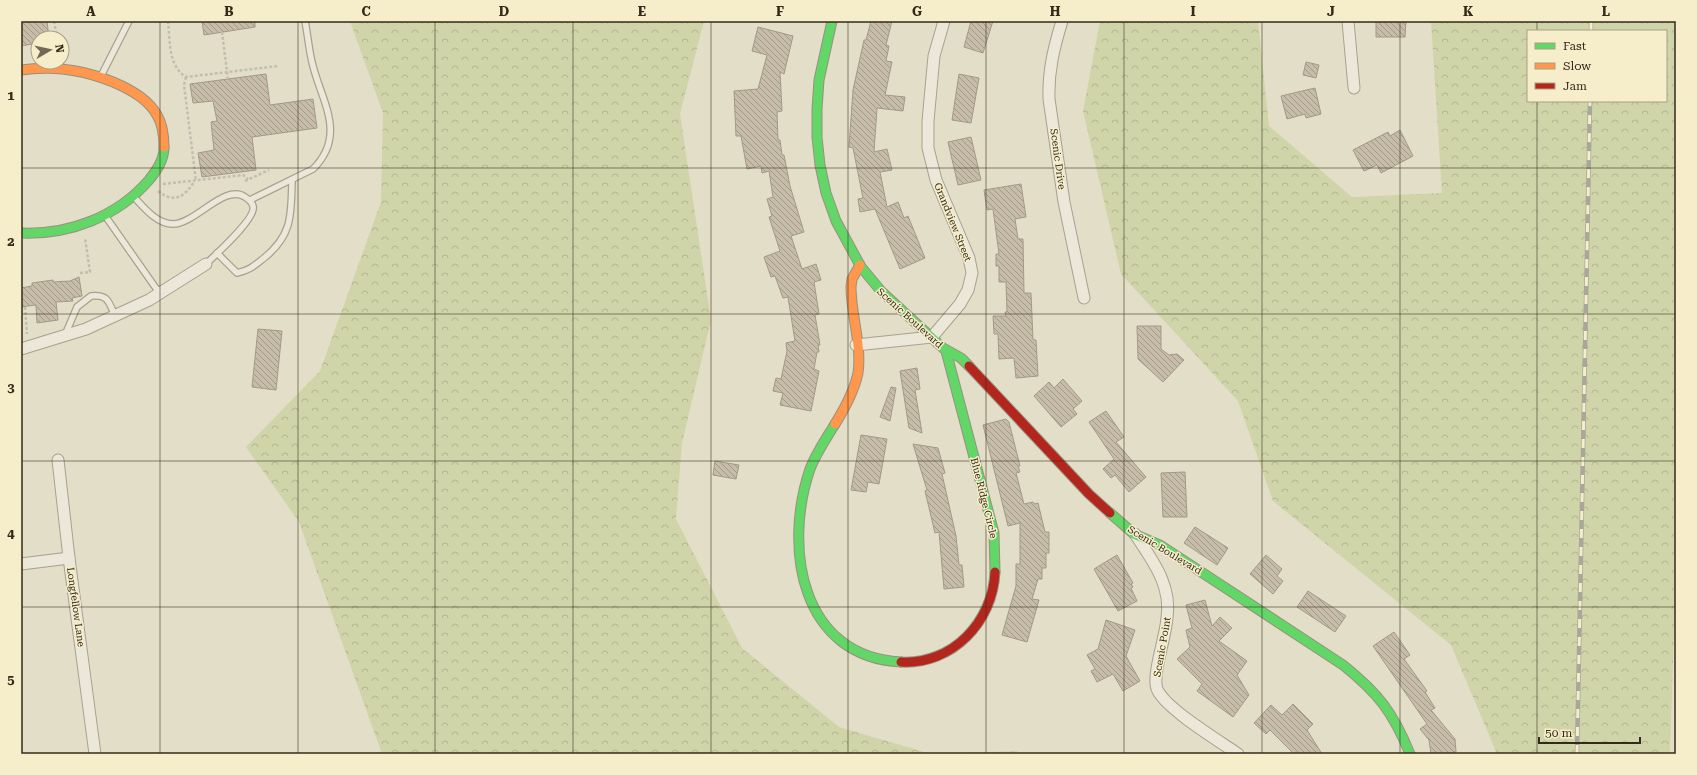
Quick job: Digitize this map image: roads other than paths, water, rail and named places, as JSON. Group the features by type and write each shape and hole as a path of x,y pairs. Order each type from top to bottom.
{"street":[{"name":"Scenic Boulevard","path":"832,21 823,52 817,94 817,149 822,178 835,218 860,265 873,284 909,319 932,337 946,351 960,358 976,373 1089,494 1134,534 1160,545 1343,665 1360,679 1388,708 1398,724 1410,754"},
{"name":"Grandview Street","path":"932,337 960,304 968,290 972,273 969,258 936,180 928,148 928,121 934,56 944,21"},
{"name":"Scenic Drive","path":"1062,21 1050,63 1048,83 1049,99 1064,202 1084,298"},
{"path":"1348,21 1354,88"},
{"path":"21,70 47,67 84,71 130,90 142,98 155,112 163,130 164,152 156,170 142,187 105,215 60,231 33,234 21,233"},
{"path":"25,348 86,329 115,316 160,294 206,264"},
{"name":"Blue Ridge Circle","path":"860,265 854,274 851,285 858,372 850,398 816,455 807,482 800,522 800,563 804,583 810,600 818,617 827,629 844,645 856,653 875,660 893,664 928,660 946,653 962,643 971,634 985,614 994,587 996,561 994,533 946,351"},
{"path":"856,345 932,337"},
{"name":"Longfellow Lane","path":"58,460 69,558 95,754"},
{"name":"Scenic Point","path":"1134,534 1159,571 1168,598 1168,618 1156,676 1158,691 1166,701 1187,718 1238,754"},
{"path":"21,564 69,558"}],"lane":[{"path":"100,77 129,21"},
{"path":"250,200 313,169 321,161 327,150 330,131 329,112 313,66 305,21"},
{"path":"217,253 237,273 249,270 276,249 284,235 291,215 292,180"},
{"path":"132,196 156,219 173,224 185,221 222,198 233,195 243,195 250,200 254,211 249,221 206,264"},
{"path":"105,215 160,294"},
{"path":"65,336 77,307 90,296 104,296 108,300 115,316"}],"railway":[{"path":"1591,21 1591,30"},
{"path":"1577,754 1590,102"}]}
